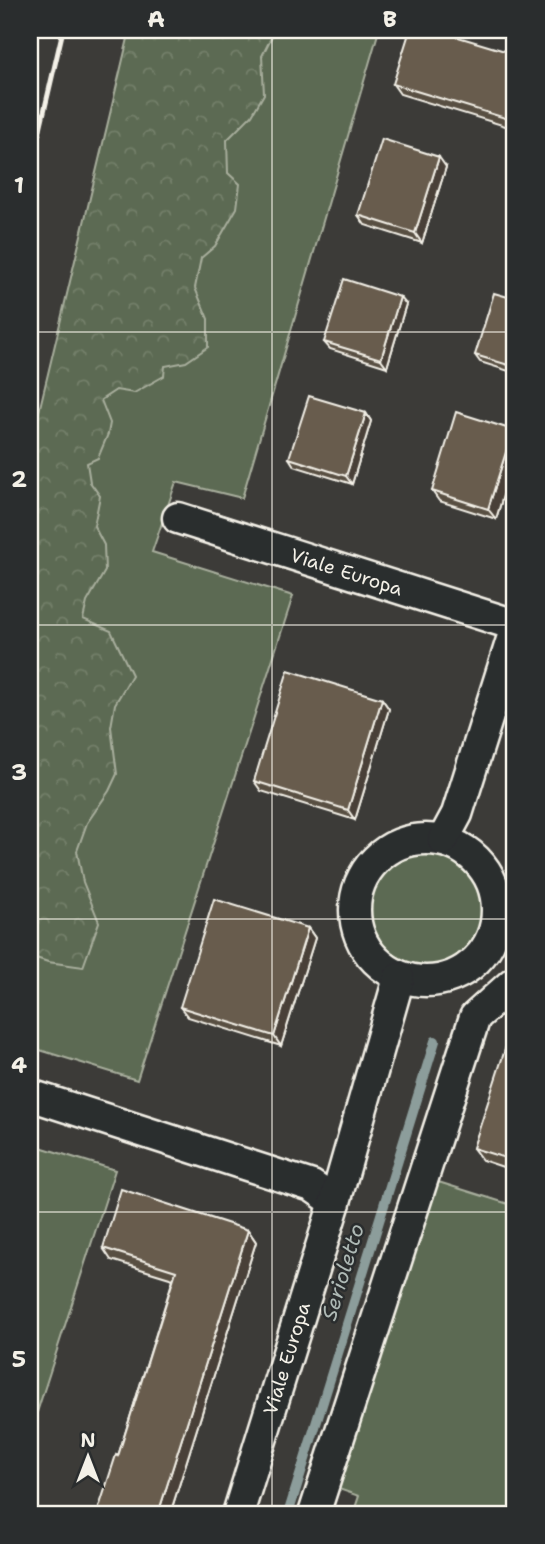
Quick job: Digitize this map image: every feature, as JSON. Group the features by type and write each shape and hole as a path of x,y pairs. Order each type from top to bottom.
{"street":[{"name":"Viale Europa","path":"178,518 515,627 457,814 443,839"},
{"path":"443,839 470,853 503,884 499,912 489,946 464,972 432,983 399,978 369,956 354,922 358,884 378,856 408,840 443,839"},
{"path":"464,972 514,983"},
{"name":"Viale Europa","path":"238,1514 335,1202 399,978"},
{"path":"314,1514 475,1017 514,983"},
{"path":"30,1095 312,1185 335,1202"}],"green space":[{"path":"130,30 275,30 262,56 264,94 252,115 227,140 228,173 240,184 237,208 215,246 201,258 195,288 208,319 208,347 186,362 165,366 164,376 134,393 116,390 101,400 110,423 108,434 98,458 87,463 90,482 100,496 94,526 104,545 105,571 87,602 83,619 111,631 132,675 115,704 111,727 117,774 87,823 77,851 83,882 99,922 83,967 48,962 30,956 30,449"},
{"path":"133,30 379,30 242,498 176,482 152,552 293,596 137,1080 30,1047 30,471"},
{"path":"427,848 450,853 470,866 483,886 488,909 483,932 470,952 450,965 427,970 404,965 384,952 371,932 366,909 371,886 384,866 404,853"},
{"path":"30,1144 115,1170 30,1434"},
{"path":"432,1180 515,1206 515,1514 353,1514 359,1496 333,1487"}],"building":[{"path":"410,30 435,30 515,54 515,121 393,84"},
{"path":"382,139 439,157 415,233 358,215"},
{"path":"515,223 515,242 510,240"},
{"path":"344,279 400,297 381,359 324,342"},
{"path":"494,293 515,299 515,367 475,355"},
{"path":"309,396 366,413 346,476 289,458"},
{"path":"456,412 513,430 488,509 432,491"},
{"path":"288,670 382,699 348,810 254,781"},
{"path":"214,899 308,928 274,1036 180,1007"},
{"path":"513,1025 515,1026 515,1161 473,1148"},
{"path":"121,1189 248,1230 158,1514 97,1514 176,1271 103,1248"},
{"path":"361,1508 382,1514 359,1514"}],"waterway":[{"name":"Serioletto","path":"288,1514 435,1041"}],"railway":[{"path":"30,172 63,30"}]}
